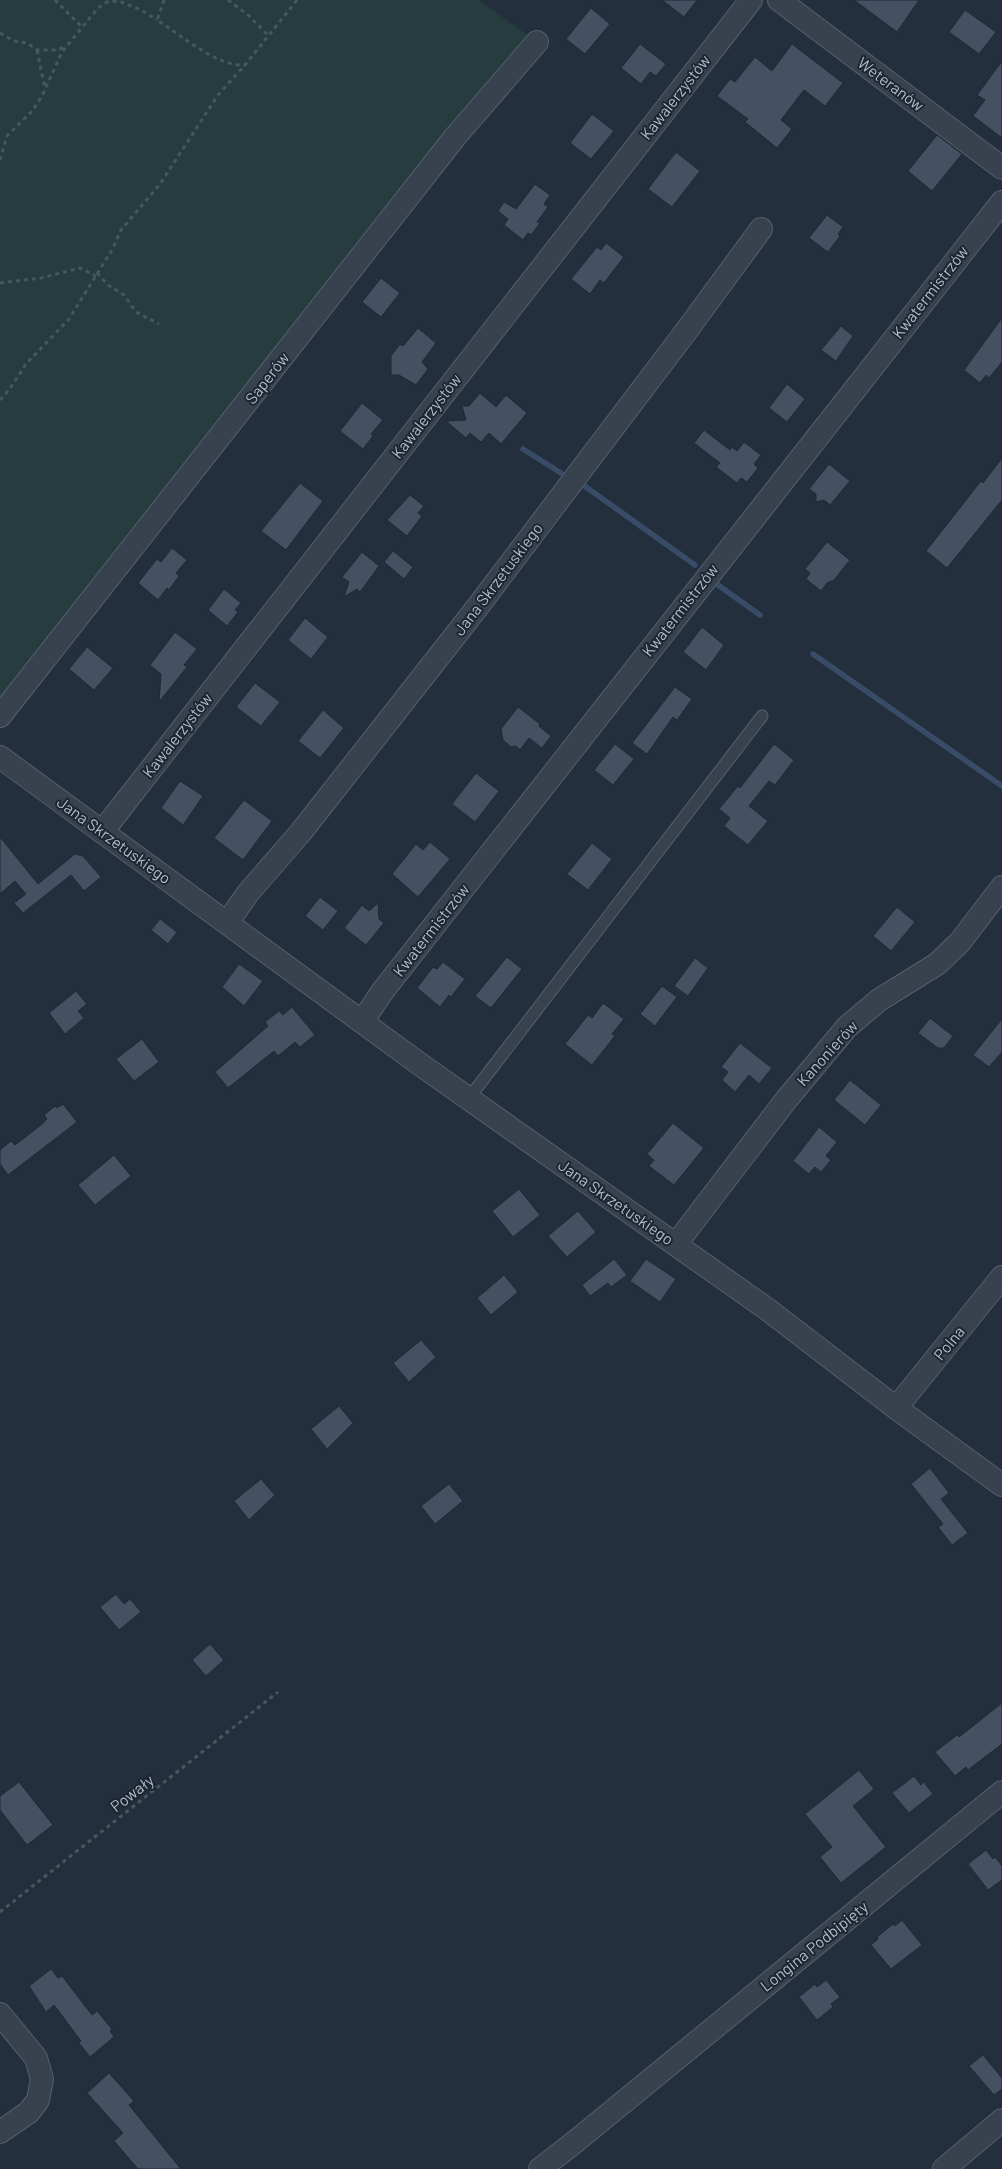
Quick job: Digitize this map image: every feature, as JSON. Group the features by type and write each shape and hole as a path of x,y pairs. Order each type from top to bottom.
{"street":[{"name":"Kawalerzystów","path":"102,832 750,0"},
{"name":"Weteranów","path":"779,0 1002,168"},
{"name":"Saperów","path":"0,716 455,137 537,42"},
{"name":"Kwatermistrzów","path":"362,1022 382,992 1002,202"},
{"name":"Jana Skrzetuskiego","path":"227,922 248,893 301,832 476,609 761,229"},
{"name":"Jana Skrzetuskiego","path":"0,758 362,1022 767,1309 896,1408 1002,1485"},
{"name":"Kanonierów","path":"676,1244 786,1100 847,1027 879,1000 937,964 960,942 1002,887"},
{"name":"Polna","path":"896,1408 1002,1277"},
{"name":"Longina Podbipięty","path":"540,2169 1002,1792"},
{"path":"0,2014 36,2058 42,2080 38,2100 30,2112 0,2132"},
{"path":"944,2169 1002,2120"}],"lane":[{"path":"469,1098 762,716"}],"path":[{"path":"55,0 81,26"},
{"path":"0,160 8,136 33,110 45,91 56,62 81,26 103,4 120,0 141,10 222,62 235,66 245,65"},
{"path":"157,20 164,0"},
{"path":"228,0 248,15 269,36"},
{"path":"0,400 26,364 69,318 112,250 121,230 160,184 218,95 245,65 297,0"},
{"path":"0,34 14,41 27,43 37,50 56,50 66,47"},
{"path":"37,50 45,91"},
{"path":"0,284 41,278 80,268 96,275 124,295 136,312 159,324"},
{"name":"Powały","path":"0,1912 278,1692"}],"green space":[{"path":"0,0 479,0 537,42 0,717"}],"building":[{"path":"662,0 697,0 684,17"},
{"path":"854,0 919,0 897,32"},
{"path":"591,8 610,24 585,54 566,39"},
{"path":"965,10 996,32 979,54 949,32"},
{"path":"640,44 666,64 656,76 650,72 641,84 621,68"},
{"path":"792,44 843,83 825,106 804,90 781,120 792,129 777,148 745,122 748,119 717,96 730,79 735,82 755,57 772,71"},
{"path":"1002,61 1002,138 973,116 985,100 977,95"},
{"path":"592,114 614,131 591,159 570,143"},
{"path":"937,135 962,154 932,191 908,171"},
{"path":"676,152 700,171 672,207 648,189"},
{"path":"535,184 550,195 544,204 548,207 537,222 540,223 531,235 528,233 523,240 504,225 508,219 498,211 504,202 516,209"},
{"path":"827,215 843,227 838,234 840,236 828,252 809,238"},
{"path":"606,243 624,257 604,283 600,280 590,294 571,279 597,247 601,250"},
{"path":"381,278 400,293 381,317 362,302"},
{"path":"1002,318 1002,362 989,378 986,375 980,383 964,370"},
{"path":"841,326 853,336 836,361 821,350"},
{"path":"418,328 436,343 422,362 428,369 416,385 399,375 391,375 391,356 400,344 403,346"},
{"path":"787,384 805,399 787,422 769,408"},
{"path":"480,393 496,407 506,395 527,413 501,444 489,433 481,442 470,433 466,438 446,421 466,420 462,406 469,406"},
{"path":"362,403 383,420 371,434 373,436 363,449 340,431"},
{"path":"704,430 730,450 732,447 737,451 744,442 761,455 754,464 758,468 747,482 741,478 737,483 716,467 720,463 694,443"},
{"path":"1002,458 1002,500 947,568 926,551 981,481 983,483"},
{"path":"829,464 850,481 830,505 824,500 816,502 816,494 809,489"},
{"path":"300,483 323,501 286,550 261,531"},
{"path":"410,495 424,506 418,513 422,516 407,536 387,520"},
{"path":"827,542 850,560 834,580 827,583 821,591 806,579 810,573 805,569"},
{"path":"172,548 187,560 176,573 179,576 169,590 167,588 158,600 138,583 157,559 161,562"},
{"path":"393,551 413,567 404,579 384,562"},
{"path":"362,552 379,566 360,592 357,589 344,597 349,582 342,577"},
{"path":"224,589 241,603 235,610 238,612 227,626 208,610"},
{"path":"305,618 328,637 311,659 288,640"},
{"path":"702,627 724,645 706,670 683,652"},
{"path":"175,632 197,649 184,665 187,667 159,702 161,674 150,665"},
{"path":"87,647 113,668 94,690 69,669"},
{"path":"255,683 280,702 261,726 236,707"},
{"path":"675,687 692,699 677,720 673,717 647,754 632,743"},
{"path":"518,707 540,724 539,726 551,736 542,748 529,738 520,750 516,746 511,747 503,740 501,729"},
{"path":"323,710 344,728 320,758 298,741"},
{"path":"615,744 634,759 613,785 594,770"},
{"path":"774,744 794,760 775,785 769,781 749,806 768,821 748,845 724,826 730,818 719,809 738,786 740,788"},
{"path":"476,773 499,791 475,822 452,804"},
{"path":"180,781 203,796 183,825 161,808"},
{"path":"244,800 272,821 243,860 214,838"},
{"path":"0,837 38,884 75,854 83,856 101,877 84,891 71,875 23,913 14,903 26,894 15,881 0,894"},
{"path":"430,842 450,859 418,897 392,874 416,844 423,850"},
{"path":"592,843 612,859 588,890 567,874"},
{"path":"320,897 338,911 323,930 305,916"},
{"path":"378,903 379,919 384,923 366,945 344,928 362,905 369,911"},
{"path":"897,907 915,922 891,951 873,936"},
{"path":"160,919 177,932 168,944 151,930"},
{"path":"507,957 522,969 491,1008 475,996"},
{"path":"695,958 708,968 688,996 674,986"},
{"path":"443,962 465,979 451,997 449,995 440,1007 417,988 433,967 437,969"},
{"path":"239,964 263,981 244,1006 222,987"},
{"path":"662,986 677,997 655,1026 640,1014"},
{"path":"76,991 87,1004 78,1011 84,1018 65,1034 49,1013"},
{"path":"603,1003 624,1019 612,1034 615,1036 592,1065 565,1044 588,1015 592,1018"},
{"path":"292,1007 315,1035 300,1047 295,1042 278,1056 274,1051 228,1088 215,1072 268,1026 265,1022 279,1011 283,1015"},
{"path":"930,1018 953,1036 944,1048 938,1048 918,1033"},
{"path":"1002,1019 1002,1052 989,1067 973,1055"},
{"path":"142,1039 159,1062 134,1081 116,1059"},
{"path":"740,1043 772,1068 759,1084 749,1075 735,1092 722,1080 728,1072 721,1067"},
{"path":"850,1080 881,1105 865,1125 834,1100"},
{"path":"63,1104 77,1122 8,1175 0,1164 0,1150 11,1141 15,1145 47,1119 44,1115 55,1106 57,1108"},
{"path":"673,1123 704,1148 674,1185 649,1166 654,1160 647,1154"},
{"path":"819,1127 837,1142 826,1156 831,1160 821,1172 815,1167 809,1174 793,1161"},
{"path":"114,1155 131,1176 95,1205 78,1185"},
{"path":"519,1189 540,1215 513,1237 492,1211"},
{"path":"578,1211 596,1232 567,1257 548,1236"},
{"path":"614,1259 627,1275 611,1287 608,1283 590,1296 582,1285"},
{"path":"646,1259 676,1279 660,1302 630,1281"},
{"path":"504,1275 518,1292 491,1315 477,1298"},
{"path":"421,1340 436,1357 409,1382 393,1363"},
{"path":"339,1406 353,1423 327,1449 311,1429"},
{"path":"930,1468 949,1493 941,1499 968,1533 952,1545 938,1527 943,1524 911,1484"},
{"path":"261,1479 275,1495 249,1520 234,1501"},
{"path":"449,1484 463,1501 435,1524 421,1506"},
{"path":"116,1594 124,1604 130,1599 141,1612 119,1630 100,1607"},
{"path":"210,1644 224,1660 206,1676 192,1660"},
{"path":"1002,1703 1002,1744 968,1770 966,1767 955,1776 935,1752 957,1735 959,1737"},
{"path":"859,1770 874,1789 853,1806 886,1847 841,1883 820,1857 832,1847 805,1814"},
{"path":"914,1776 921,1785 924,1782 933,1794 909,1813 892,1793"},
{"path":"19,1782 53,1825 27,1845 0,1810 0,1796"},
{"path":"986,1850 1002,1866 1002,1880 988,1890 968,1864"},
{"path":"902,1920 922,1945 891,1969 871,1945 878,1939 877,1937 893,1924 895,1926"},
{"path":"51,1969 58,1978 62,1976 92,2015 97,2011 112,2029 110,2031 114,2037 90,2057 79,2043 81,2041 54,2005 46,2012 29,1986"},
{"path":"826,1980 840,1997 831,2004 833,2007 817,2020 799,1997 815,1984 817,1987"},
{"path":"983,2055 1002,2078 1002,2089 994,2095 969,2066"},
{"path":"109,2073 134,2101 129,2105 181,2169 138,2169 114,2141 123,2133 87,2093"}],"waterway":[{"path":"523,449 561,473"},
{"path":"586,487 695,565"},
{"path":"718,585 760,615"},
{"path":"813,654 1002,786"}]}
